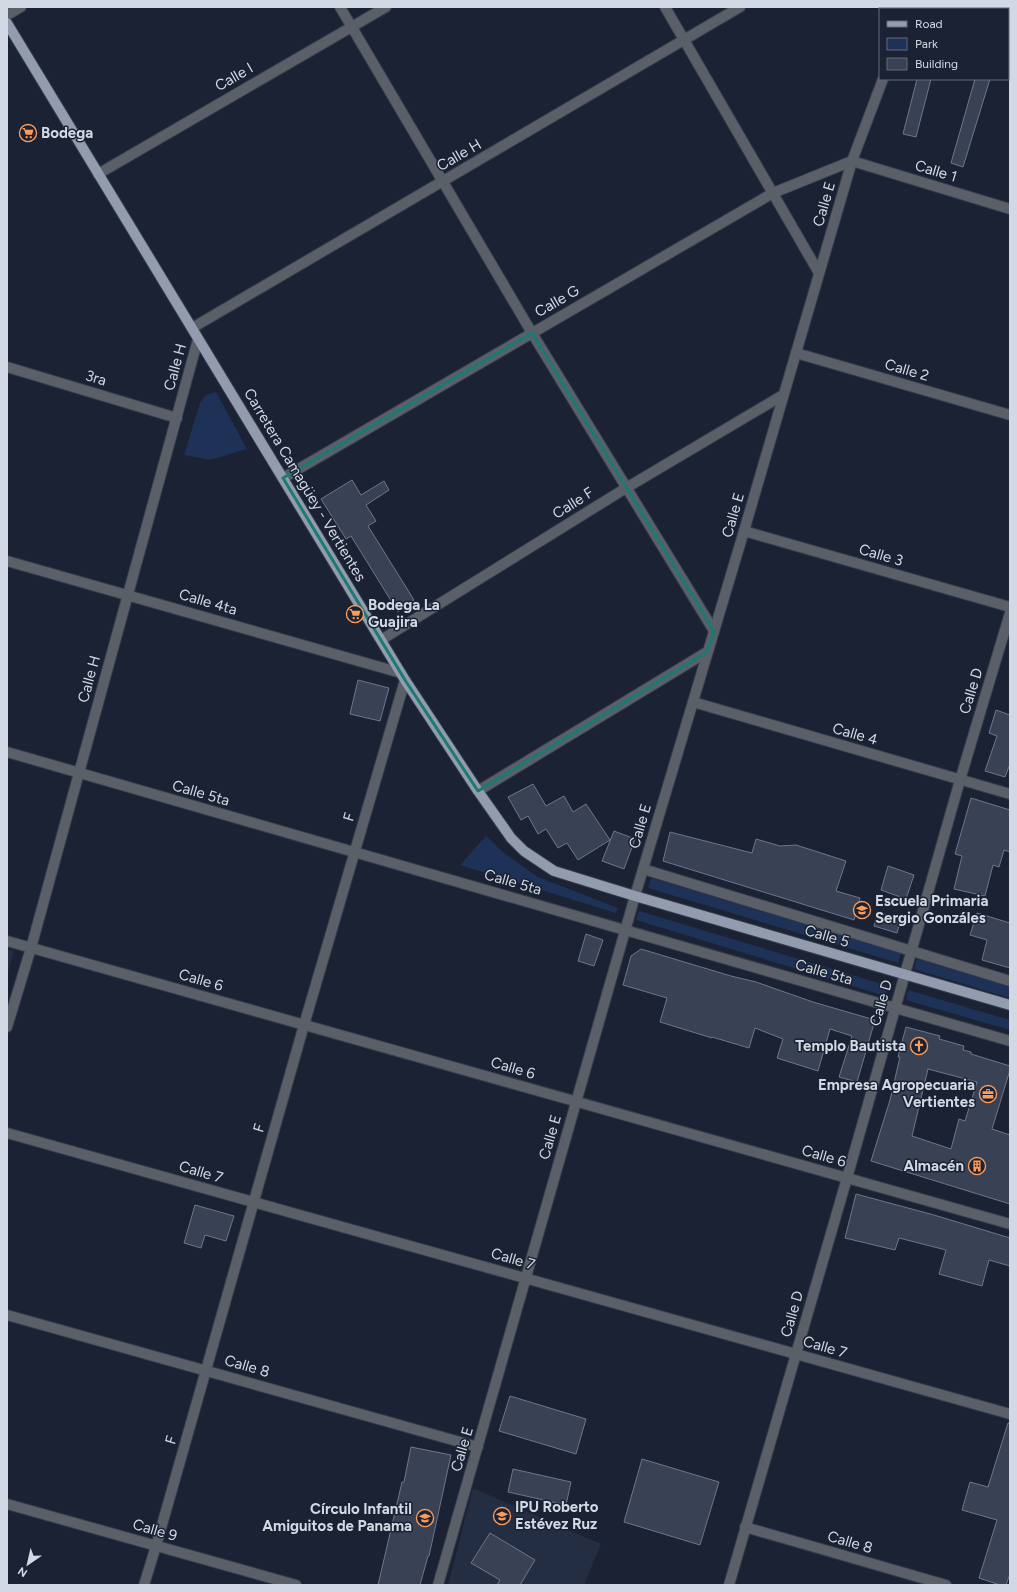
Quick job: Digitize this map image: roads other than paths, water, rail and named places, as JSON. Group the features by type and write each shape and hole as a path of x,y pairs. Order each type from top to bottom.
{"main road":[{"name":"Carretera Camagüey - Vertientes","path":"7,23 403,676 478,791 511,838 524,852 554,870 635,896"},
{"name":"Calle 5","path":"635,896 1010,1006"}],"street":[{"path":"7,15 21,7"},
{"path":"340,7 532,333 714,631"},
{"name":"Calle I","path":"98,174 386,7"},
{"path":"665,7 820,273"},
{"name":"Calle H","path":"192,328 740,7"},
{"name":"Calle E","path":"438,1585 625,930 852,161 883,80"},
{"name":"Calle G","path":"283,478 773,193 852,161"},
{"name":"Calle 1","path":"852,161 1010,209"},
{"name":"Calle H","path":"7,1027 31,948 198,339"},
{"name":"Calle 2","path":"796,353 1010,415"},
{"name":"3ra","path":"7,366 177,418"},
{"name":"Calle F","path":"381,640 626,488 783,395"},
{"name":"Calle 3","path":"744,531 1010,607"},
{"name":"Calle 4ta","path":"7,560 128,594 403,676"},
{"name":"Calle D","path":"728,1585 847,1178 960,780 1010,613"},
{"path":"478,791 707,652"},
{"name":"F","path":"144,1585 253,1202 355,852 403,676"},
{"name":"Calle 4","path":"693,702 1010,794"},
{"name":"Calle 5ta","path":"7,752 1010,1041"},
{"name":"Calle 5","path":"643,869 1010,981"},
{"name":"Calle 6","path":"7,941 1010,1224"},
{"name":"Calle 7","path":"7,1133 1010,1414"},
{"name":"Calle 8","path":"7,1315 478,1447"},
{"name":"Calle 9","path":"7,1504 296,1585"},
{"name":"Calle 8","path":"746,1527 946,1585"}],"place":[{"name":"Bodega","path":"28,133"},
{"name":"Bodega La Guajira","path":"355,614"},
{"name":"Escuela Primaria Sergio Gonzáles","path":"862,910"},
{"name":"Templo Bautista","path":"919,1046"},
{"name":"Empresa Agropecuaria Vertientes","path":"988,1094"},
{"name":"Almacén","path":"977,1166"},
{"name":"IPU Roberto Estévez Ruz","path":"502,1516"},
{"name":"Círculo Infantil Amiguitos de Panama","path":"425,1518"}]}
